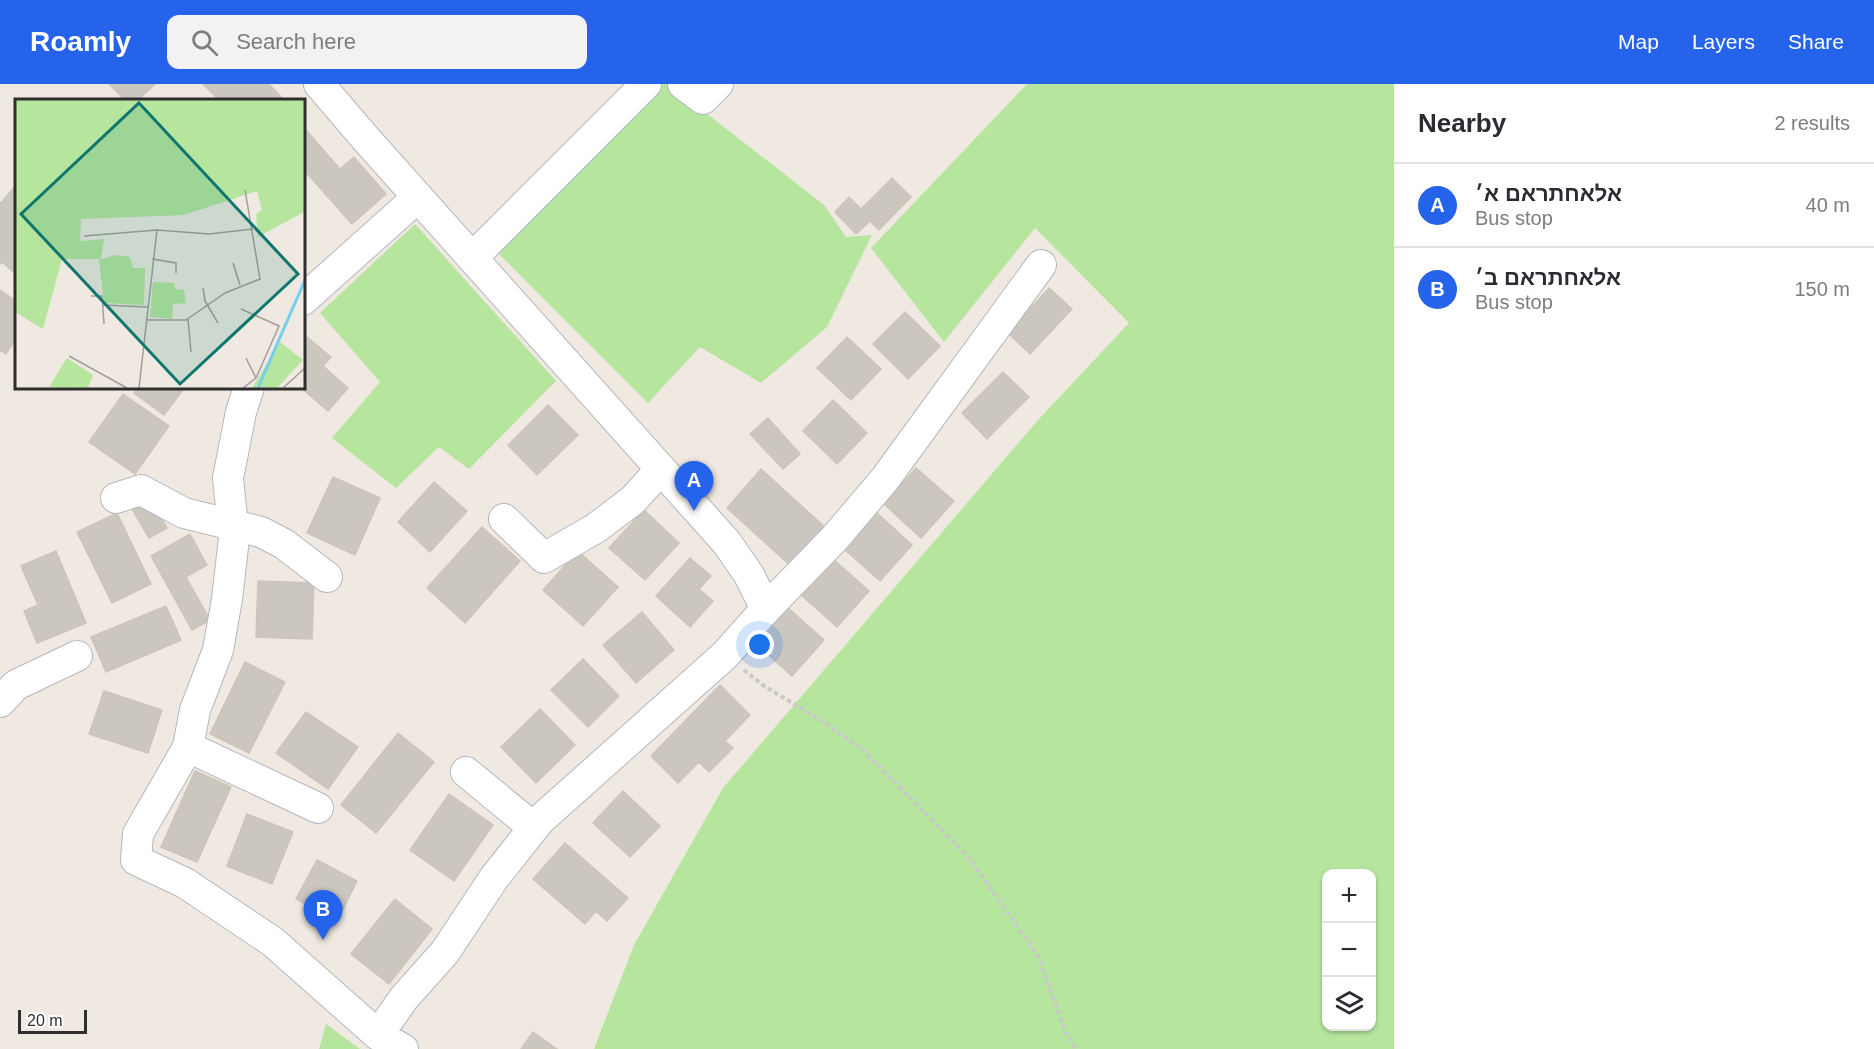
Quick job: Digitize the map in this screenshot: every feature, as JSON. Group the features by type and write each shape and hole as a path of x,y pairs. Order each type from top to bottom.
{"street":[{"path":"319,84 727,543 749,575 766,609"},
{"path":"472,258 646,84"},
{"path":"683,84 704,99 718,84"},
{"path":"304,299 418,197"},
{"path":"249,388 241,412 228,477 234,538 218,650 195,710 188,747 138,834 136,860 185,883 273,942 391,1042 404,998 445,952 494,878 540,820 725,655 834,539 885,479 1041,265"},
{"path":"504,519 544,558 596,528 633,500 661,469"},
{"path":"116,498 141,490 184,513 261,532 284,544 327,577"},
{"path":"0,702 16,685 77,656"},
{"path":"188,747 318,808"},
{"path":"466,772 534,828"}],"path":[{"path":"725,655 764,686 819,719 862,749 970,859 1038,956 1065,1030 1076,1049"}],"green space":[{"path":"662,84 669,84 824,205 846,237 872,235 827,327 761,383 700,347 648,403 493,248"},
{"path":"1027,84 1394,84 1394,1049 594,1049 634,945 723,788 1038,420 1129,323 1035,228 944,342 871,248"},
{"path":"415,224 556,381 469,469 439,447 396,488 332,438 380,382 320,313"},
{"path":"326,1024 360,1049 319,1049"}],"building":[{"path":"109,84 155,84 139,99 124,99"},
{"path":"203,84 269,84 283,99 218,99"},
{"path":"304,130 340,169 354,157 386,194 352,224 304,170"},
{"path":"892,178 911,197 879,230 870,221 856,234 835,212 849,197 861,209"},
{"path":"15,186 15,273 2,262 0,264 1,203"},
{"path":"1049,288 1072,309 1030,354 1008,333"},
{"path":"0,290 15,300 15,340 6,354 0,350"},
{"path":"905,312 940,346 908,379 873,344"},
{"path":"306,336 331,357 323,366 348,388 328,411 301,388 304,388 304,338"},
{"path":"847,337 881,369 851,400 817,368"},
{"path":"1003,372 1029,397 987,439 962,413"},
{"path":"138,388 184,388 164,415 134,393"},
{"path":"123,394 169,426 135,474 89,442"},
{"path":"833,400 867,433 837,464 803,431"},
{"path":"548,405 578,435 537,475 508,445"},
{"path":"768,418 800,454 783,469 750,434"},
{"path":"916,468 954,501 921,538 884,504"},
{"path":"761,469 828,530 793,568 727,508"},
{"path":"333,477 380,498 355,555 307,533"},
{"path":"434,482 467,511 430,552 398,522"},
{"path":"150,498 167,528 149,538 132,509"},
{"path":"644,510 679,543 645,580 609,548"},
{"path":"876,512 912,545 880,581 843,548"},
{"path":"117,513 151,584 112,603 77,532"},
{"path":"482,527 520,561 465,623 427,588"},
{"path":"190,534 207,565 186,577 210,620 192,630 151,556"},
{"path":"56,551 86,623 37,643 24,611 38,605 21,566"},
{"path":"578,551 618,587 583,626 543,590"},
{"path":"690,558 711,576 699,589 713,601 690,627 656,596"},
{"path":"832,558 869,591 837,627 800,594"},
{"path":"258,581 314,583 312,639 256,637"},
{"path":"166,606 181,640 106,672 91,637"},
{"path":"787,607 824,640 792,676 755,643"},
{"path":"642,612 674,650 636,683 603,645"},
{"path":"583,659 619,696 588,727 551,690"},
{"path":"245,662 285,682 249,753 210,734"},
{"path":"720,685 750,715 725,741 733,748 709,772 699,762 678,783 651,756"},
{"path":"104,691 162,710 148,753 89,734"},
{"path":"540,709 575,745 536,783 501,747"},
{"path":"306,712 358,747 328,789 276,753"},
{"path":"398,733 434,762 376,833 341,805"},
{"path":"195,771 231,787 197,862 161,847"},
{"path":"623,791 660,826 630,857 593,823"},
{"path":"449,794 493,825 454,881 410,850"},
{"path":"247,814 293,832 272,884 227,866"},
{"path":"565,843 628,898 607,921 596,911 585,924 533,879"},
{"path":"317,860 357,881 337,921 296,899"},
{"path":"395,899 432,929 389,984 351,954"},
{"path":"533,1032 557,1049 521,1049"}],"place":[{"name":"אלאחתראם א׳","path":"694,511"},
{"name":"אלאחתראם ב׳","path":"323,940"}]}
